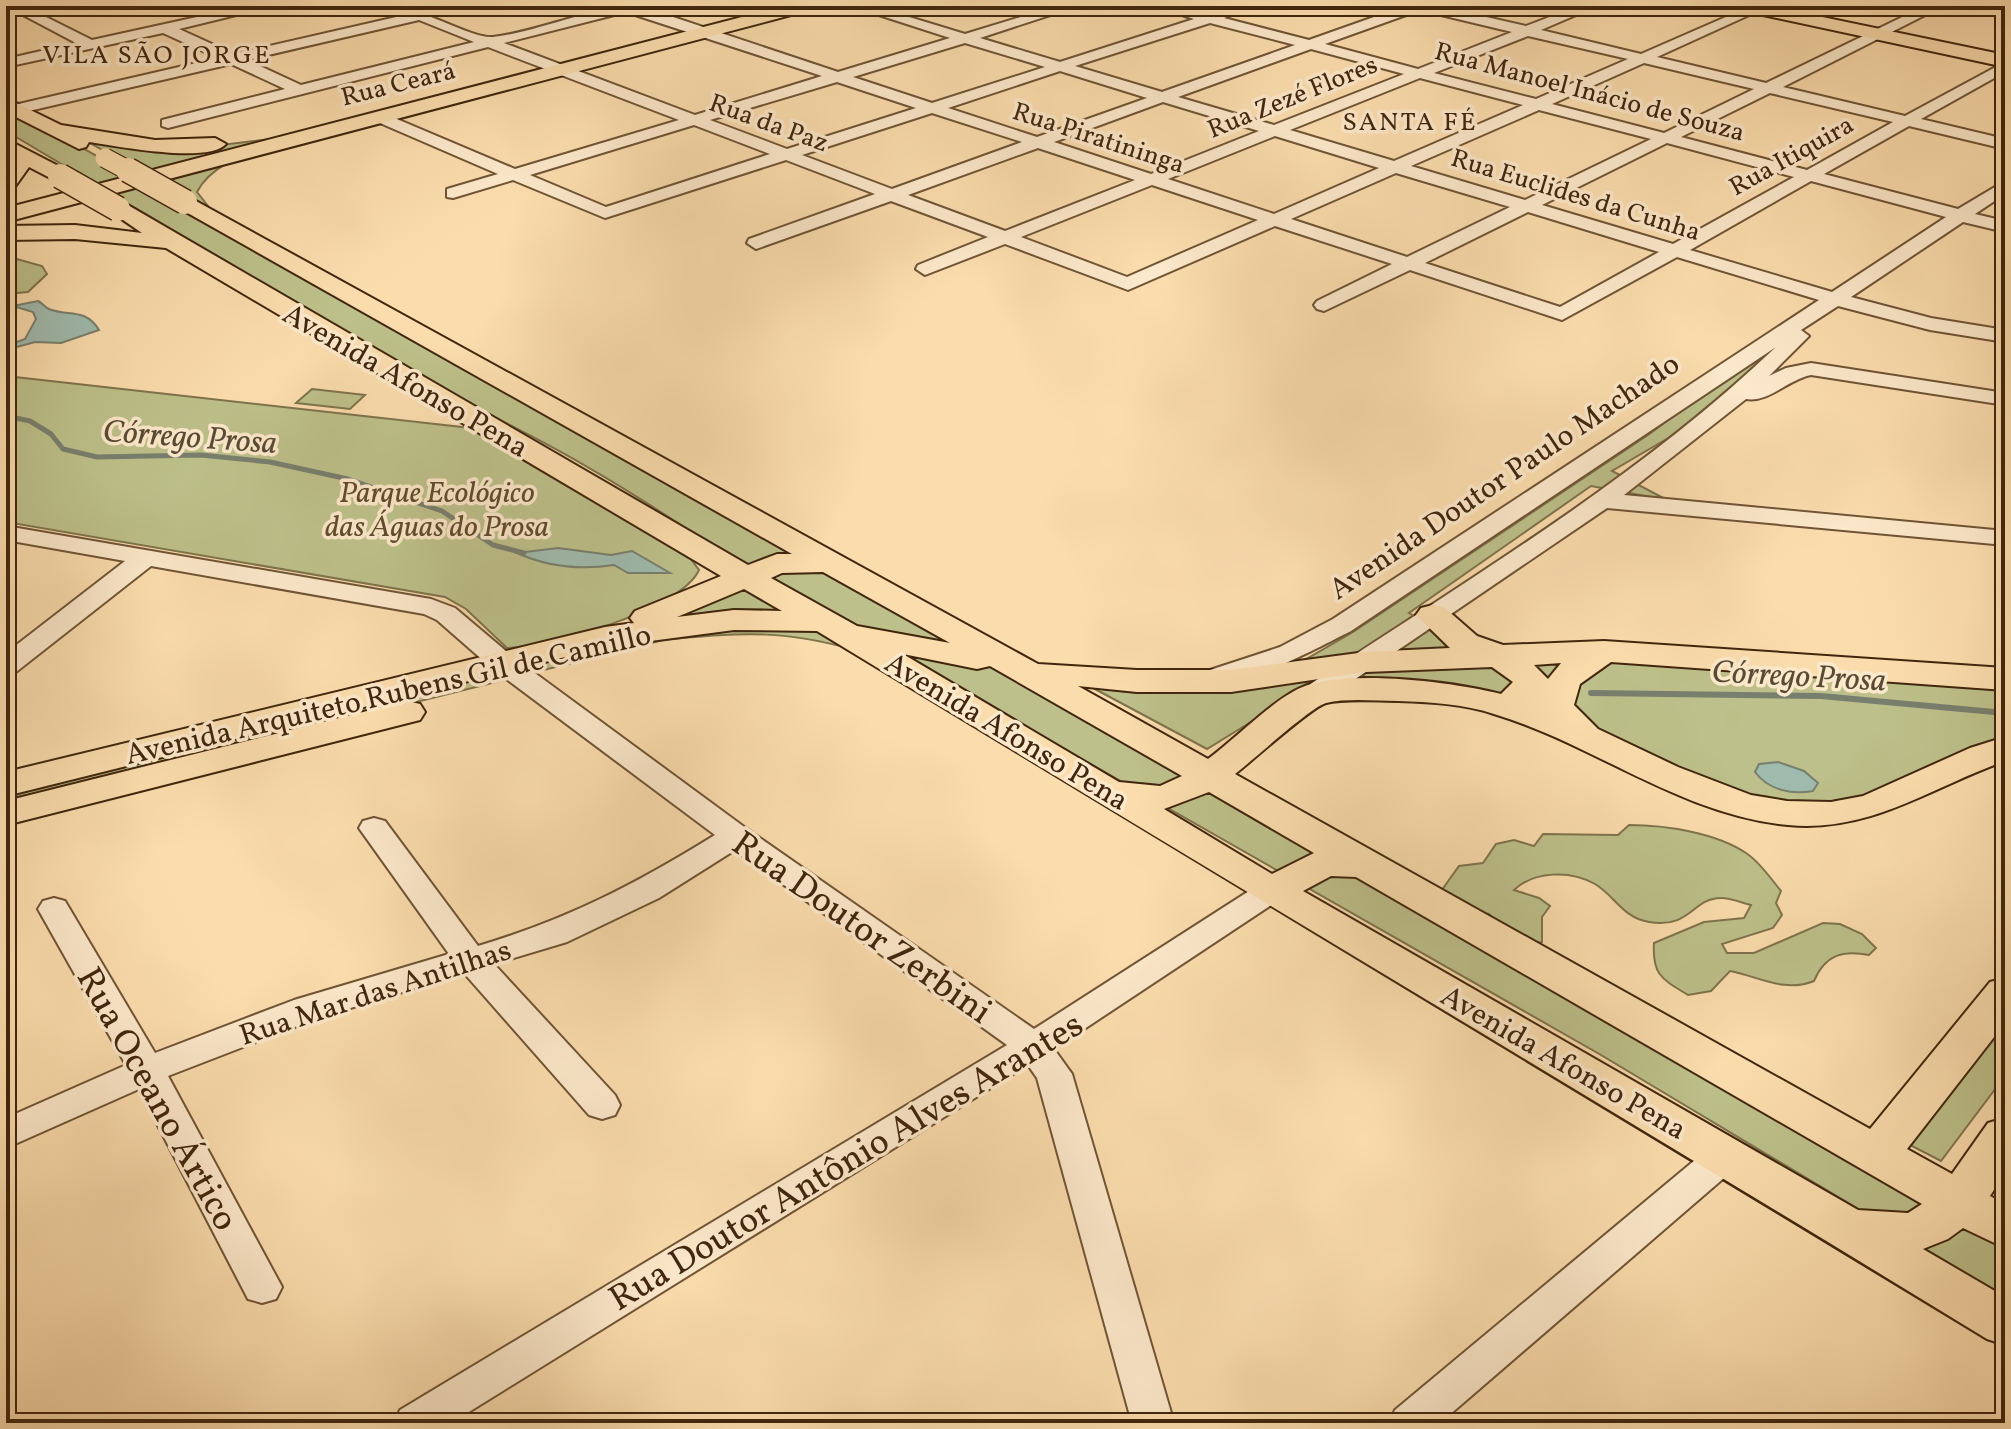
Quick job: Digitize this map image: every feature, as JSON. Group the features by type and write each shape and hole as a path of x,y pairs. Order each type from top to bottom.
{"main road":[{"name":"Rua Ceará","path":"6,215 804,6"},
{"path":"1780,6 2005,64"},
{"path":"1754,7 2005,54"},
{"name":"Avenida Afonso Pena","path":"11,106 1023,670 2005,1228"},
{"path":"58,131 155,146 245,142 320,132"},
{"path":"232,228 211,205 208,186 232,164 269,145"},
{"path":"6,183 17,170 14,150"},
{"name":"Avenida Afonso Pena","path":"14,150 698,551 829,624 1271,891 1726,1155 2005,1323"},
{"path":"6,233 107,235 183,247"},
{"path":"623,507 660,521 684,524 718,519 734,510"},
{"path":"667,609 703,585 698,551"},
{"path":"605,637 786,561 826,562"},
{"path":"1443,608 1465,643 1500,656 1524,670 1532,687 1508,706"},
{"name":"Avenida Arquiteto Rubens Gil de Camillo","path":"6,813 516,672 605,637 734,620 768,618 829,624 867,636 1023,670 1084,678 1231,681 1366,662 1604,651 2005,679"},
{"name":"Avenida Arquiteto Rubens Gil de Camillo","path":"6,784 516,672 684,644 749,639 793,643 894,663"},
{"path":"1592,741 1570,724 1556,707 1557,695 1570,671 1604,651"},
{"path":"1109,792 1142,799 1171,797 1207,775 1316,693 1454,695 1508,706 1592,741 1675,781 1735,803 1771,811 1831,814 1905,794 1979,756 2005,748"},
{"path":"1271,891 1324,863 1365,864"},
{"path":"1875,1156 2005,993"},
{"path":"1829,1218 1900,1237 1916,1233 1952,1211 2005,1136"}],"street":[{"path":"13,6 89,44"},
{"path":"215,6 233,13"},
{"path":"6,63 266,6"},
{"name":"Rua da Paz","path":"393,6 1128,284 1271,220"},
{"name":"Rua Euclides da Cunha","path":"858,6 1836,298 1930,324 2005,336"},
{"path":"453,193 510,173 1071,6"},
{"name":"Rua Manoel Inácio de Souza","path":"1162,6 2005,227"},
{"path":"379,117 603,213 1248,6"},
{"path":"756,243 1420,6 2005,144"},
{"name":"Rua Zezé Flores","path":"925,269 1590,6"},
{"path":"1324,305 1936,6"},
{"path":"168,123 627,7"},
{"name":"Rua Piratininga","path":"627,7 835,78 1562,314"},
{"path":"1271,220 1754,7"},
{"path":"11,106 232,60 420,16"},
{"path":"164,28 297,89"},
{"name":"Rua Itiquira","path":"1562,314 2005,64"},
{"path":"1316,693 1602,500 1720,412 1836,298 2005,186"},
{"name":"Avenida Doutor Paulo Machado","path":"1199,681 1289,653 1342,625 1836,298"},
{"path":"1720,412 1793,372 1811,369 2005,399"},
{"path":"1643,424 1671,433 1680,442"},
{"path":"1630,477 1658,493 1701,508"},
{"path":"1602,500 2005,538"},
{"name":"Rua Doutor Zerbini","path":"6,533 431,607 446,614 516,672 736,836 1033,1046 1054,1074 1153,1423"},
{"path":"6,666 146,557"},
{"path":"1417,576 1443,608"},
{"path":"374,828 471,960 602,1105"},
{"name":"Rua Mar das Antilhas","path":"6,1134 147,1070 306,1009 556,934 600,915 691,866 736,836"},
{"name":"Rua Doutor Antônio Alves Arantes","path":"415,1423 1033,1046 1271,891"},
{"name":"Rua Oceano Ártico","path":"54,909 147,1070 262,1287"},
{"path":"1410,1423 1726,1155"}],"green space":[{"path":"6,109 77,145 2005,1228 2005,1297 1601,1055 731,559 599,474 459,401 6,131"},
{"path":"79,137 196,148 288,137 225,164 204,181 197,192 212,211"},
{"path":"6,256 42,266 47,274 28,292 6,294"},
{"path":"1831,300 1682,430 1612,471 1667,500 1591,486 1409,613 1435,628 1462,651 1338,661 1267,712 1207,749 1093,688 1139,693 1232,692 1301,662 1353,632 1648,435"},
{"name":"Parque Ecológico das Águas do Prosa","path":"6,376 471,428 690,558 699,570 687,585 642,612 553,641 507,648 466,609 445,597 6,522"},
{"path":"312,389 365,395 350,409 296,403"},
{"path":"738,584 868,654 790,636 743,634 663,640 6,805 6,790 606,645"},
{"path":"1622,658 2005,684 2005,737 1856,801 1819,805 1756,798 1722,787 1599,733 1358,682 1368,670"},
{"path":"1629,825 1690,832 1734,846 1756,861 1781,891 1776,903 1782,915 1773,928 1722,944 1727,953 1754,953 1823,923 1840,924 1862,934 1876,948 1869,955 1851,953 1836,956 1823,965 1814,981 1803,984 1783,985 1730,971 1711,991 1688,995 1660,975 1655,962 1654,943 1704,922 1744,918 1751,905 1725,898 1711,899 1674,921 1649,922 1632,916 1602,889 1585,879 1564,875 1542,876 1514,890 1539,898 1550,906 1542,917 1542,942 1532,942 1510,938 1489,914 1469,912 1439,894 1459,866 1483,863 1496,844 1514,840 1534,846 1543,834 1618,835"},
{"path":"2005,1015 2005,1076 1941,1161 1906,1143"}],"shaded area":[{"path":"38,301 49,309 82,315 99,330 61,343 35,342 6,350 6,346 25,339 36,319 33,312 13,306"},
{"path":"558,548 611,555 632,551 670,573 628,573 614,565 565,566 517,553"},
{"path":"1778,762 1804,771 1818,783 1813,791 1781,790 1755,772 1759,764"}],"waterway":[{"name":"Córrego Prosa","path":"6,416 30,421 51,434 63,449 97,457 201,455 270,462 348,479 442,511 493,545 524,553"},
{"name":"Córrego Prosa","path":"1591,693 1821,696 2005,713"}],"district":[{"name":"VILA SÃO JORGE","path":"157,54"},
{"name":"SANTA FÉ","path":"1410,121"}]}
